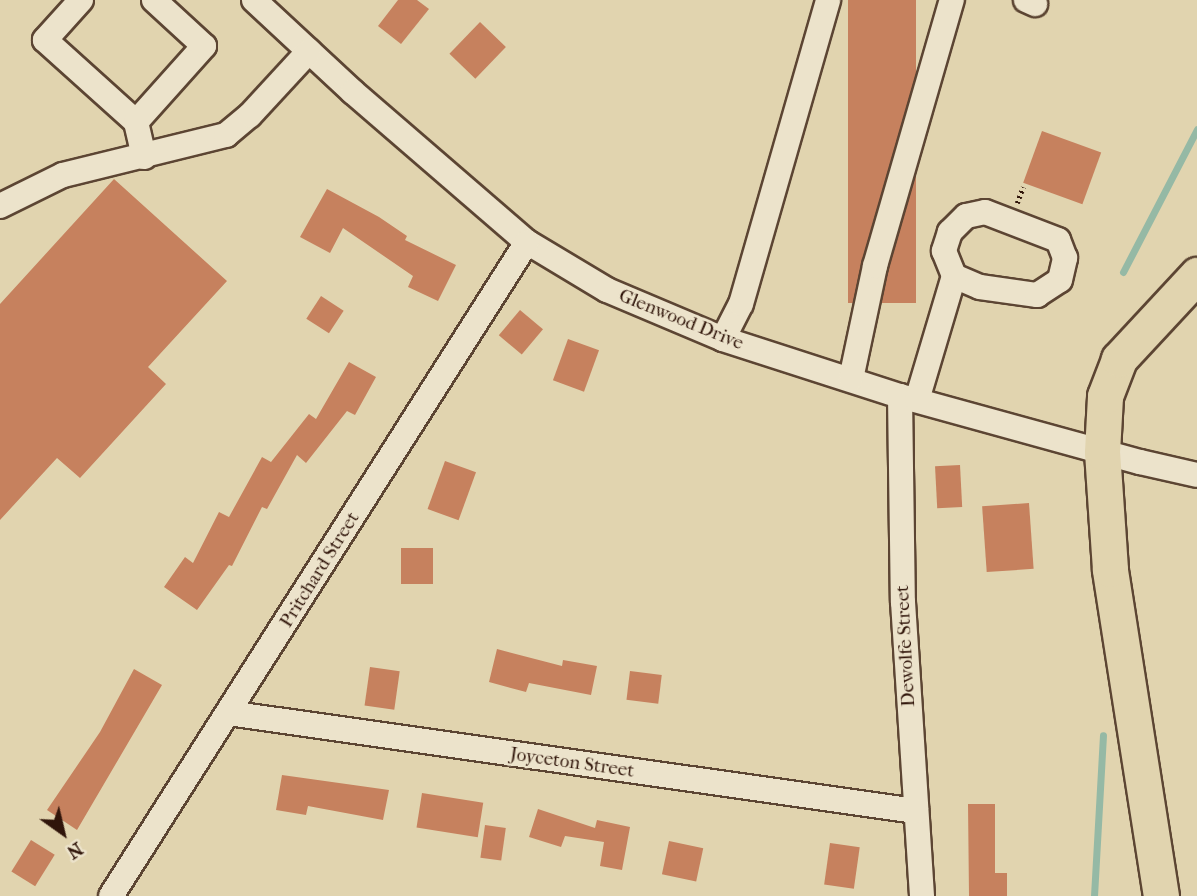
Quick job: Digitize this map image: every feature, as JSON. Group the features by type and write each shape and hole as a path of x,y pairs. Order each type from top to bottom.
{"highway":[{"path":"1161,896 1113,590 1102,452 1105,396 1119,359 1197,275"}],"street":[{"path":"81,0 45,40 136,122 144,157"},
{"path":"136,122 205,46 154,0"},
{"name":"Glenwood Drive","path":"254,0 527,242 607,290 723,339 908,398 1102,452 1197,475"},
{"path":"723,339 741,304 828,0"},
{"path":"851,379 875,266 952,0"},
{"path":"0,206 63,175 226,135 250,115 309,51"},
{"path":"985,212 1058,240 1065,258 1060,280 1037,295 980,286 954,276 944,251 950,232 966,216 985,212"},
{"name":"Pritchard Street","path":"111,896 125,869 228,713 527,242"},
{"name":"Dewolfe Street","path":"922,896 903,602 908,398 954,276"},
{"name":"Joyceton Street","path":"228,713 916,811"}],"building":[{"path":"398,0 417,0 429,9 401,44 378,26"},
{"path":"848,0 916,0 916,303 848,303"},
{"path":"480,22 506,47 475,79 449,54"},
{"path":"1042,131 1101,153 1082,204 1023,183"},
{"path":"114,179 227,281 148,367 166,384 80,478 57,458 0,520 0,304"},
{"path":"327,189 379,217 407,236 405,240 456,265 438,301 408,287 413,276 343,228 330,253 300,237"},
{"path":"321,296 344,311 329,333 306,319"},
{"path":"520,310 543,329 522,355 499,335"},
{"path":"568,339 599,350 584,392 553,380"},
{"path":"349,362 376,377 355,415 347,411 306,463 297,455 267,509 262,507 232,566 229,565 197,610 164,587 185,557 193,563 219,512 229,517 262,457 271,462 309,414 316,419"},
{"path":"445,461 476,472 459,520 428,509"},
{"path":"960,465 962,507 937,508 935,466"},
{"path":"1029,503 1034,569 987,572 982,506"},
{"path":"401,548 433,548 433,584 401,584"},
{"path":"497,649 562,666 563,660 597,666 591,695 529,683 526,692 489,682"},
{"path":"370,667 400,671 394,710 365,706"},
{"path":"134,669 162,685 77,830 47,810 100,732"},
{"path":"630,671 662,675 658,704 626,700"},
{"path":"282,775 389,790 383,820 308,806 306,815 276,810"},
{"path":"422,793 483,803 478,837 417,828"},
{"path":"968,804 995,804 995,873 1007,873 1007,896 969,896"},
{"path":"538,809 595,828 597,820 630,827 622,870 600,866 604,842 565,836 561,847 529,837"},
{"path":"485,825 506,828 501,861 480,858"},
{"path":"31,840 55,855 35,886 11,871"},
{"path":"669,841 703,848 696,882 662,874"},
{"path":"830,843 860,847 854,889 824,885"}],"waterway":[{"path":"1123,272 1197,129"},
{"path":"1094,896 1103,735"}]}
